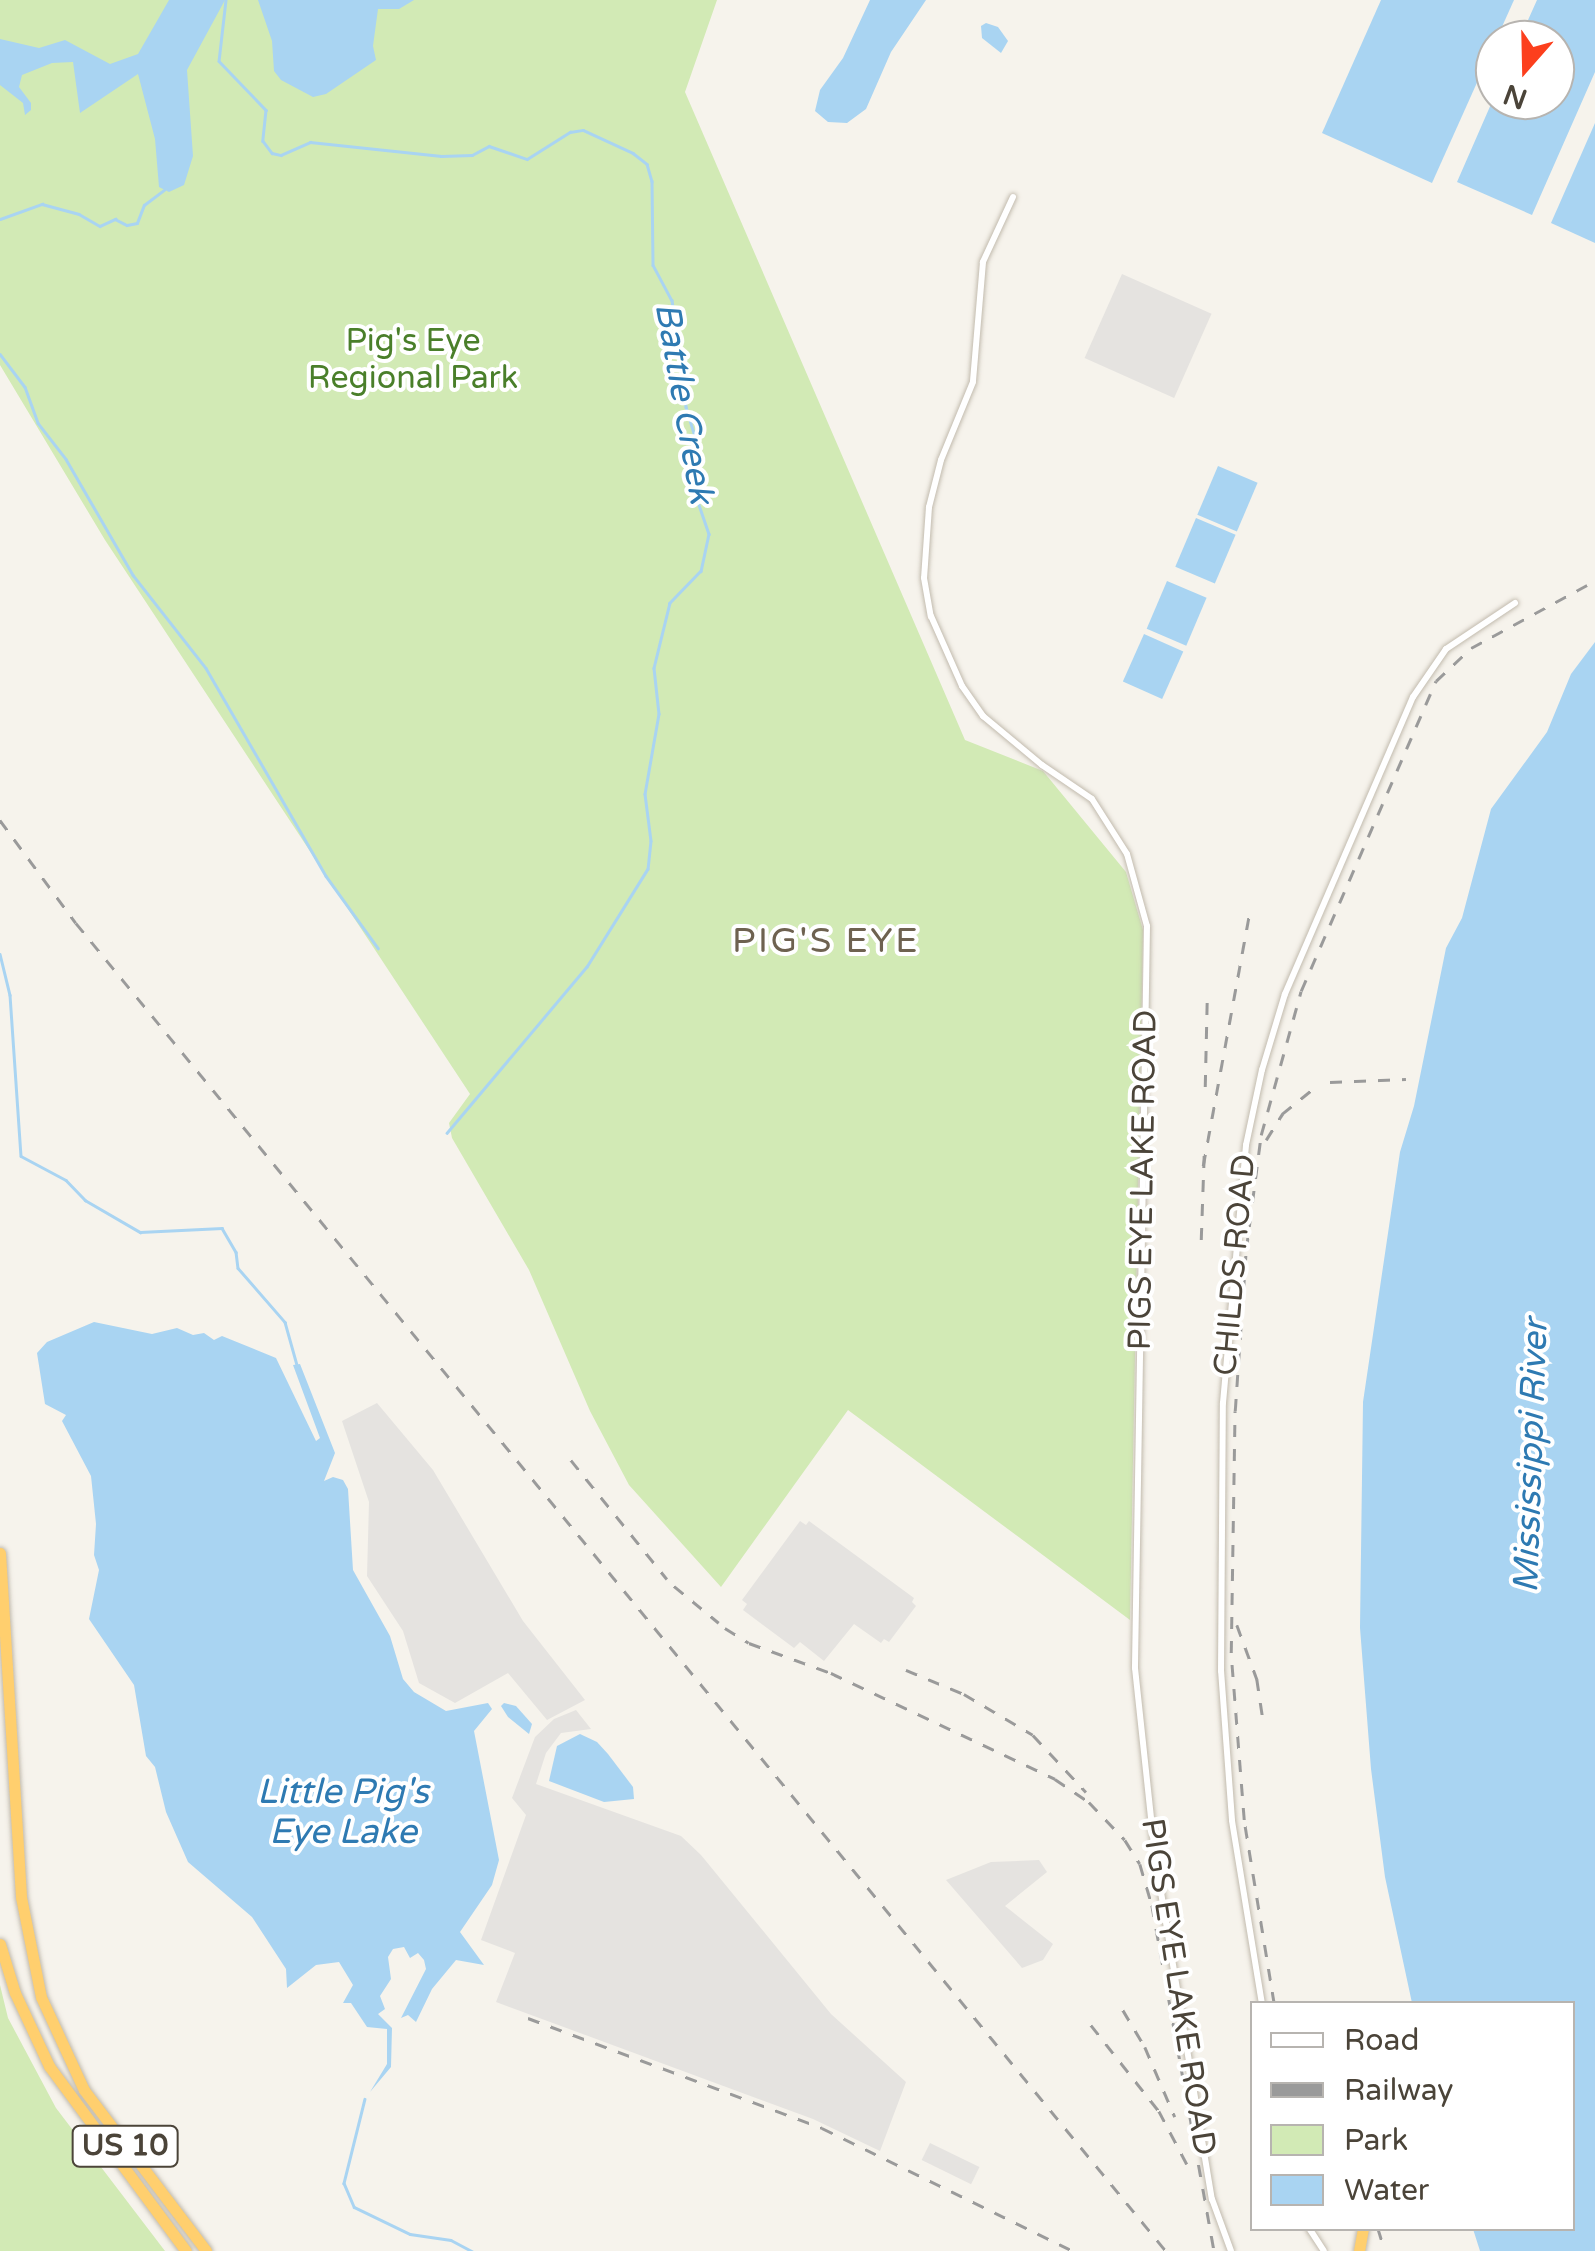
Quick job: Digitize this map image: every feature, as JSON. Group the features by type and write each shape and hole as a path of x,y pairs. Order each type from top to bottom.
{"highway":[{"name":"US 10","path":"0,1553 21,1897 41,1998 59,2044 91,2100 206,2251"},
{"name":"US 10","path":"0,1944 14,1993 50,2066 186,2251"}],"street":[{"name":"PIGS EYE LAKE ROAD","path":"1013,197 983,262 974,382 942,460 929,507 924,578 932,616 962,686 983,716 1042,765 1092,799 1127,854 1148,926 1135,1668 1155,1856 1212,2199 1230,2251"},
{"name":"CHILDS ROAD","path":"1262,2001 1232,1820 1221,1666 1223,1403 1246,1145 1262,1070 1285,994 1413,697 1446,650 1515,603"}],"green space":[{"name":"Pig's Eye Regional Park","path":"0,0 717,0 685,92 965,740 1043,771 1126,872 1143,930 1130,1620 848,1410 721,1587 629,1485 590,1411 529,1270 452,1138 449,1123 470,1094 105,540 0,365"},
{"path":"0,1985 8,2018 56,2108 165,2251 0,2251"}],"shaded area":[{"path":"1122,274 1212,314 1174,398 1085,358"},
{"path":"377,1403 433,1470 523,1621 585,1700 547,1720 508,1673 455,1703 419,1683 403,1631 367,1576 369,1502 342,1421"},
{"path":"800,1521 806,1525 809,1521 914,1598 916,1606 889,1642 884,1639 881,1643 854,1624 824,1661 800,1642 794,1648 743,1610 747,1604 742,1600"},
{"path":"576,1710 591,1729 561,1733 546,1753 536,1784 681,1836 701,1855 831,2014 906,2082 880,2151 813,2119 496,2002 515,1953 481,1940 526,1815 512,1798 535,1737 554,1719"},
{"path":"1039,1860 1047,1872 1005,1906 1053,1944 1043,1960 1022,1968 946,1880 991,1862"},
{"path":"930,2143 979,2167 971,2184 922,2160"}],"water":[{"path":"169,0 225,0 187,70 193,156 184,185 169,192 159,187 155,139 138,74 80,113 73,62 52,63 22,75 19,87 31,103 31,110 25,115 23,103 0,85 0,39 39,48 65,40 110,64 138,54"},
{"path":"258,0 414,0 399,9 378,9 373,46 376,60 326,94 313,97 281,80 274,71 272,41"},
{"path":"870,0 926,0 891,52 866,109 847,123 828,122 815,111 820,90 843,58"},
{"path":"1381,0 1514,0 1505,20 1475,20 1475,87 1432,183 1322,133"},
{"path":"1537,0 1595,0 1595,72 1575,117 1575,20 1528,20"},
{"path":"986,23 998,27 1008,41 1001,53 982,38 981,26"},
{"path":"1484,120 1574,120 1532,215 1457,182"},
{"path":"1595,123 1595,243 1551,223"},
{"path":"1218,466 1258,483 1237,532 1197,515"},
{"path":"1196,518 1236,535 1215,584 1175,567"},
{"path":"1167,581 1207,598 1186,646 1147,629"},
{"path":"1144,634 1183,651 1162,699 1123,682"},
{"name":"Mississippi River","path":"1595,642 1595,2251 1480,2251 1474,2231 1575,2231 1575,2001 1412,2001 1385,1877 1371,1769 1360,1628 1363,1402 1400,1152 1414,1106 1446,948 1462,918 1491,809 1547,732 1571,674"},
{"name":"Little Pig's Eye Lake","path":"94,1322 152,1334 177,1328 193,1335 204,1333 214,1340 222,1336 276,1358 316,1441 320,1438 293,1365 300,1364 335,1453 324,1481 333,1477 343,1480 348,1489 353,1570 390,1636 403,1679 414,1692 446,1711 488,1703 492,1709 474,1731 499,1860 492,1885 460,1932 484,1965 456,1960 432,1989 416,2022 408,2015 401,2018 426,1969 424,1960 418,1953 410,1958 404,1947 393,1949 388,1957 391,1979 380,1996 385,2009 378,2014 392,2028 391,2067 370,2092 387,2064 387,2029 367,2027 351,2003 343,2003 353,1985 339,1962 316,1965 287,1988 286,1969 252,1917 188,1862 166,1812 155,1767 146,1756 134,1685 89,1619 99,1570 94,1555 96,1524 91,1476 62,1421 66,1415 45,1404 37,1353 47,1342"},
{"path":"501,1706 516,1706 532,1724 529,1734 508,1717"},
{"path":"580,1734 597,1742 608,1754 633,1787 634,1799 604,1802 549,1781 557,1746"}],"waterway":[{"name":"Battle Creek","path":"226,0 219,61 266,110 263,141 272,153 281,155 310,142 441,156 472,155 489,146 527,159 570,132 583,130 633,153 647,164 652,181 653,265 672,300 686,407 697,444 698,502 709,534 701,571 670,603 654,668 659,714 645,794 651,841 648,869 587,967 447,1133"},
{"path":"0,219 42,204 79,214 100,226 115,219 127,225 137,223 144,205 164,190"},
{"path":"0,354 25,387 38,423 66,459 133,575 206,668 326,876 378,948"},
{"name":"Battle Creek","path":"0,954 10,995 21,1156 66,1180 85,1200 140,1232 222,1228 236,1252 238,1268 285,1322 297,1365"},
{"path":"365,2099 344,2183 354,2207 410,2234 451,2240 472,2251"}],"railway":[{"path":"1274,2001 1244,1820 1231,1653 1235,1411 1246,1250 1261,1135 1301,991 1436,681 1471,648 1587,585"},
{"path":"0,820 76,923 1166,2251"},
{"path":"1203,1166 1250,910"},
{"path":"1205,1087 1207,1002"},
{"path":"1330,1082 1406,1079"},
{"path":"1266,1140 1282,1114 1312,1090"},
{"path":"1201,1240 1204,1152"},
{"path":"571,1460 667,1579"},
{"path":"674,1586 719,1623"},
{"path":"1237,1625 1257,1679 1264,1726"},
{"path":"725,1628 749,1643 831,1673 1055,1779 1089,1802 1125,1840 1140,1864 1152,1905 1214,2251"},
{"path":"906,1670 964,1694 1033,1735 1086,1792"},
{"path":"1123,2010 1145,2047 1175,2117"},
{"path":"528,2018 822,2128 1073,2251"},
{"path":"1091,2025 1159,2111 1187,2164"},
{"path":"1379,2231 1385,2251"}],"district":[{"name":"PIG'S EYE","path":"826,941"}]}
